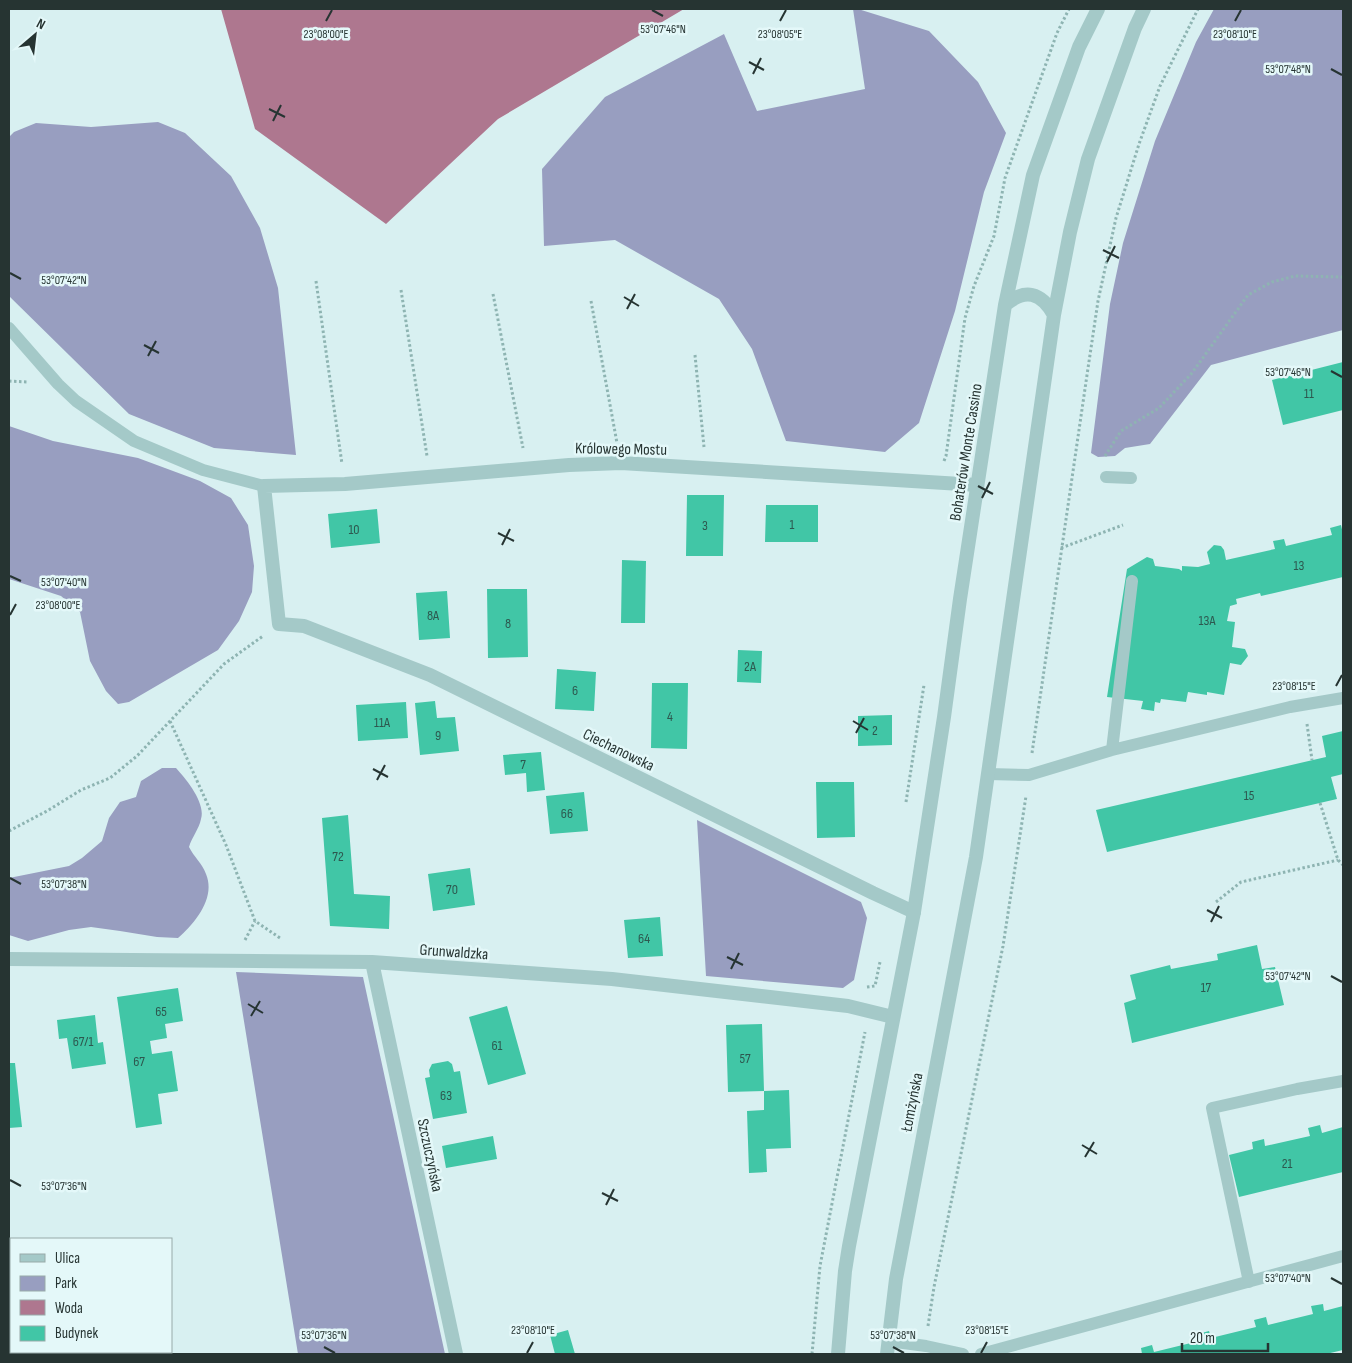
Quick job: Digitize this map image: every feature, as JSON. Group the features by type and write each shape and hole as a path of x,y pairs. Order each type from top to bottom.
{"street":[{"name":"Bohaterów Monte Cassino","path":"914,912 1005,305 1033,175 1079,47 1098,9"},
{"path":"988,774 1054,315 1070,232 1088,159 1135,28 1144,9"},
{"path":"1005,305 1015,297 1028,294 1039,297 1054,315"},
{"name":"Królowego Mostu","path":"264,486 345,484 569,464 621,463 978,485"},
{"path":"264,486 279,624"},
{"name":"Ciechanowska","path":"279,624 304,626 430,675 914,912"},
{"name":"Łomżyńska","path":"888,1347 896,1280 976,857 988,774"},
{"name":"Łomżyńska","path":"838,1354 848,1254 914,912"},
{"name":"Grunwaldzka","path":"9,959 372,962 612,979 848,1006 893,1017"},
{"name":"Szczuczyńska","path":"372,962 456,1354"}],"lane":[{"path":"9,328 58,384 76,401 134,441 203,470 264,486"},
{"path":"1106,477 1131,478"},
{"path":"1112,750 1132,581"},
{"path":"988,774 1029,775 1112,750 1290,707 1343,698"},
{"path":"1249,1282 1212,1108 1343,1081"},
{"path":"981,1354 1343,1256"},
{"path":"888,1347 926,1346 964,1354"}],"path":[{"path":"933,481 935,466 940,465 946,456 966,318 974,286 994,236 1005,178 1056,33 1069,9"},
{"path":"926,1346 934,1287 1003,946 1098,300 1116,218 1139,144 1160,86 1198,9"},
{"path":"1100,463 1121,431 1159,408 1192,373 1248,295 1272,282 1294,276 1343,277"},
{"path":"316,281 345,484"},
{"path":"401,290 430,477"},
{"path":"493,294 527,468"},
{"path":"591,301 621,463"},
{"path":"695,355 707,468"},
{"path":"1061,548 1123,525"},
{"path":"9,831 81,790 110,778 137,756 224,664 279,624"},
{"path":"906,805 924,683"},
{"path":"1305,705 1312,760"},
{"path":"170,721 226,845 255,921 284,941"},
{"path":"1320,803 1338,860 1343,865"},
{"path":"1216,902 1241,882 1338,860"},
{"path":"812,1354 820,1266 865,1029 846,1019 850,990 874,986 880,960"}],"green space":[{"path":"853,9 929,31 978,82 1006,133 984,192 955,311 919,423 885,452 786,441 752,349 719,299 615,240 544,246 542,169 605,97 724,34 757,111 865,89"},
{"path":"1214,9 1343,9 1343,330 1211,365 1150,444 1125,448 1115,456 1098,457 1091,453 1110,304 1123,243 1155,141 1196,42"},
{"path":"158,122 185,133 231,176 260,228 278,288 296,455 214,448 129,414 9,296 9,137 14,132 36,123 91,127"},
{"path":"9,426 53,441 138,458 200,481 231,498 248,525 254,566 252,592 239,621 218,650 129,702 118,704 106,691 90,661 80,612 61,596 9,579"},
{"path":"162,768 176,768 185,778 201,806 200,823 189,847 206,874 208,892 202,909 191,925 178,938 157,937 91,927 69,930 28,941 9,935 9,878 69,866 82,858 102,841 109,818 120,802 136,797 141,781"},
{"path":"697,820 861,902 867,918 854,980 843,988 706,976"},
{"path":"236,972 363,977 445,1354 298,1354"}],"water":[{"path":"221,9 684,9 498,119 386,224 255,129"}],"building":[{"path":"1343,362 1343,410 1283,425 1272,380"},
{"path":"687,495 724,495 723,556 686,556"},
{"path":"766,505 818,505 818,542 765,542"},
{"path":"377,509 380,543 331,548 328,514"},
{"path":"1341,525 1343,534 1343,577 1261,596 1260,593 1236,599 1237,604 1230,606 1227,621 1235,622 1232,647 1245,649 1248,656 1241,665 1230,663 1224,695 1207,692 1207,695 1188,692 1186,702 1161,699 1160,703 1155,702 1154,711 1141,709 1143,701 1107,697 1127,569 1147,557 1153,559 1155,566 1182,571 1182,566 1198,567 1210,564 1207,552 1214,545 1221,546 1226,560 1275,549 1273,541 1284,539 1286,546 1332,535 1330,528"},
{"path":"622,560 646,561 645,623 621,623"},
{"path":"487,589 527,589 528,657 488,658"},
{"path":"447,591 450,638 419,640 416,593"},
{"path":"738,650 762,651 761,683 737,682"},
{"path":"557,669 596,672 594,711 555,709"},
{"path":"652,683 688,683 687,749 651,748"},
{"path":"435,701 437,718 455,717 459,751 420,755 415,703"},
{"path":"406,702 408,738 358,741 356,705"},
{"path":"892,715 892,745 858,746 858,716"},
{"path":"1343,731 1343,774 1331,777 1337,799 1107,852 1096,810 1326,757 1322,736"},
{"path":"541,752 545,790 527,792 526,773 505,775 503,755"},
{"path":"816,782 854,782 855,837 817,838"},
{"path":"584,792 588,831 550,834 546,796"},
{"path":"348,815 354,894 390,896 389,929 330,926 322,818"},
{"path":"470,868 475,905 433,911 428,874"},
{"path":"660,917 663,956 628,958 624,920"},
{"path":"1257,945 1262,969 1275,967 1284,1005 1132,1043 1124,1003 1136,999 1130,975 1170,965 1171,969 1218,960 1217,954"},
{"path":"178,988 183,1021 165,1024 167,1038 150,1041 152,1054 172,1051 178,1091 158,1094 162,1124 136,1128 117,997"},
{"path":"507,1006 526,1074 488,1085 469,1017"},
{"path":"95,1015 98,1043 103,1042 106,1064 72,1069 67,1038 59,1039 57,1020"},
{"path":"762,1024 764,1091 728,1092 726,1025"},
{"path":"448,1061 452,1064 454,1072 460,1071 467,1113 433,1119 425,1078 430,1077 429,1070 432,1064"},
{"path":"9,1063 15,1063 22,1127 9,1128"},
{"path":"789,1090 791,1148 766,1149 767,1172 749,1173 747,1111 764,1110 764,1091"},
{"path":"1320,1125 1322,1133 1343,1127 1343,1172 1239,1197 1229,1155 1253,1149 1252,1142 1264,1139 1265,1146 1310,1136 1308,1128"},
{"path":"493,1136 497,1159 446,1168 442,1146"},
{"path":"1323,1304 1324,1311 1343,1306 1343,1350 1326,1354 1142,1354 1141,1348 1152,1345 1154,1352 1199,1341 1198,1334 1209,1331 1211,1338 1256,1327 1254,1320 1266,1317 1268,1325 1313,1314 1311,1306"},
{"path":"568,1330 575,1354 555,1354 550,1335"}]}
